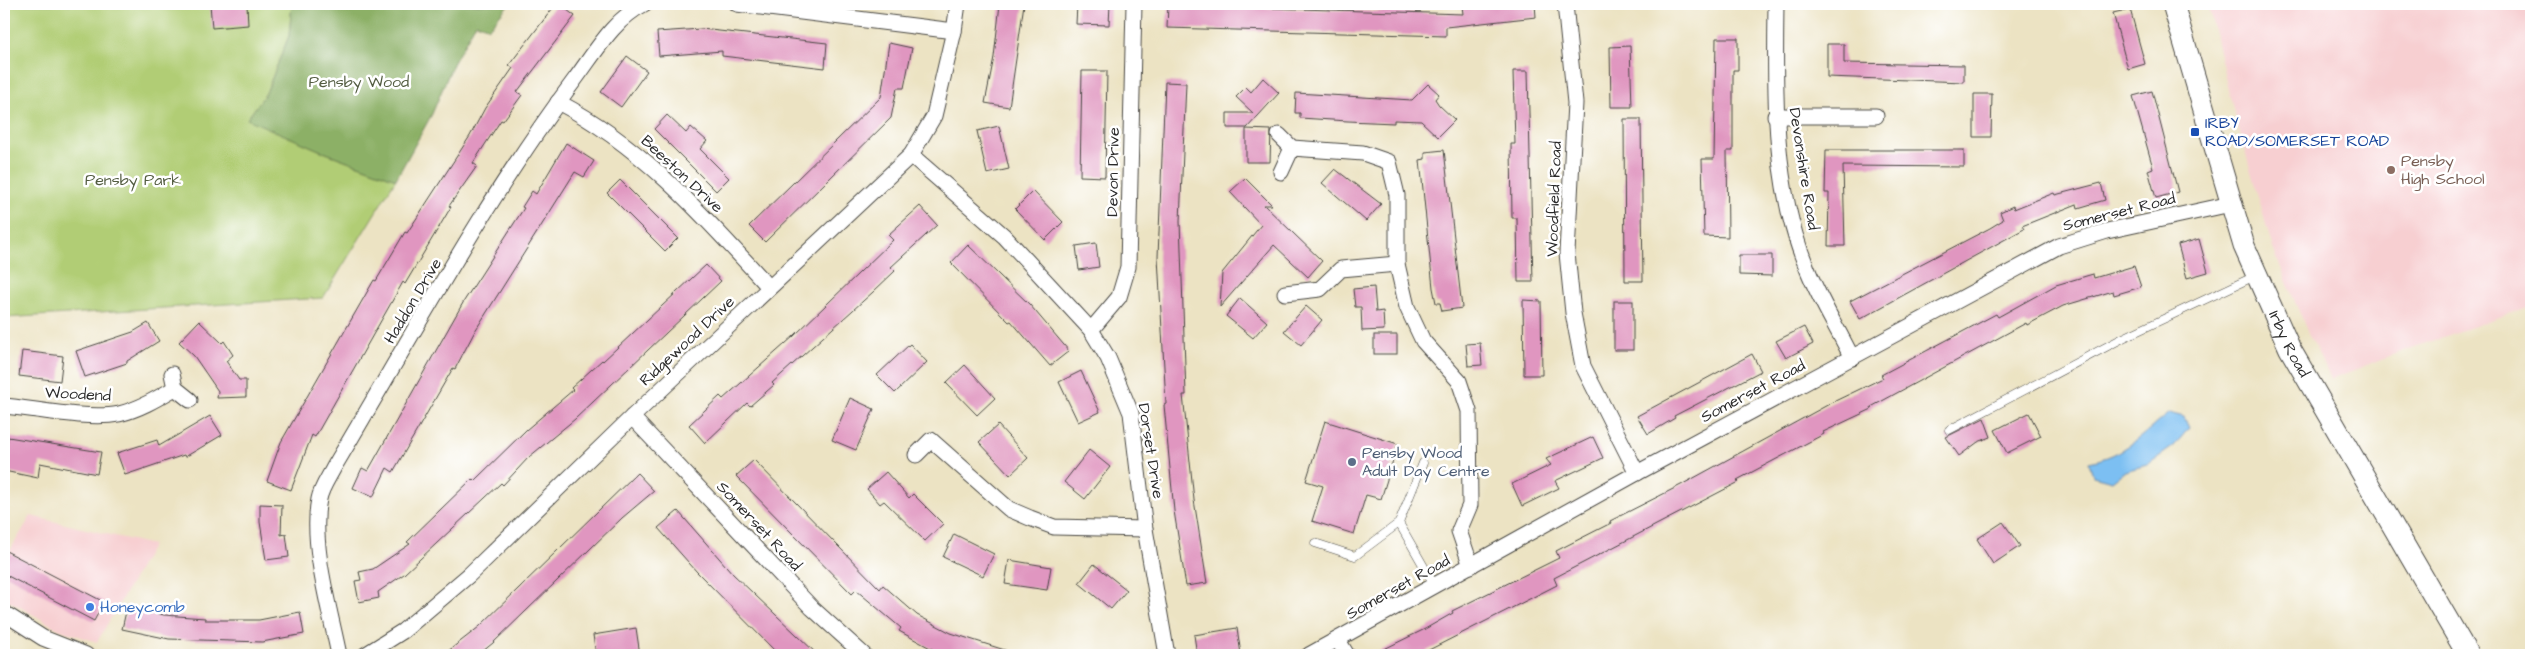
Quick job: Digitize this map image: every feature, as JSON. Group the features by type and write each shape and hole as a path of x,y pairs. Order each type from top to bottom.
{"street":[{"name":"Haddon Drive","path":"339,655 317,539 316,517 320,496 334,467 485,215 558,102 614,27 630,12 644,4"},
{"path":"737,4 954,31"},
{"name":"Ridgewood Drive","path":"365,655 403,631 469,574 910,155 934,116 954,31 958,4"},
{"name":"Devon Drive","path":"1091,330 1119,297 1128,267 1134,4"},
{"name":"Woodfield Road","path":"1565,4 1575,103 1567,253 1573,313 1583,366 1637,473"},
{"name":"Devonshire Road","path":"1776,4 1775,116 1790,219 1805,264 1852,358"},
{"name":"Irby Road","path":"2173,4 2244,246 2290,349 2468,655"},
{"name":"Beeston Drive","path":"558,102 586,116 645,159 704,216 769,287"},
{"path":"1775,116 1876,116"},
{"path":"1279,135 1292,148 1363,153 1389,162 1397,195 1397,264 1407,307 1423,341 1459,381 1469,411 1470,505 1460,531 1471,566"},
{"path":"1281,172 1292,148"},
{"name":"Dorset Drive","path":"910,155 1004,236 1091,330 1112,367 1130,413 1145,529 1167,655"},
{"name":"Somerset Road","path":"1309,655 1637,473 2059,246 2107,231 2231,204"},
{"path":"1285,293 1320,289 1341,269 1397,264"},
{"name":"Woodend","path":"4,406 84,414 118,414 145,405 174,381 190,400"},
{"name":"Somerset Road","path":"632,418 812,608 864,655"},
{"path":"916,455 931,440 1009,509 1054,527 1145,529"},
{"path":"4,613 42,638 86,655"},
{"path":"1338,640 1347,655"}],"lane":[{"path":"1949,430 2123,338 2257,275"},
{"path":"1315,543 1355,556 1399,523 1423,463"},
{"path":"1399,523 1435,586"}],"shaded area":[{"name":"Pensby High School","path":"2208,4 2531,4 2531,306 2395,354 2331,379 2307,331 2272,246 2229,94"},
{"path":"31,516 153,545 97,642 60,630 4,598 4,560"}],"green space":[{"name":"Pensby Park","path":"4,4 292,4 289,36 266,93 248,119 326,153 396,179 323,298 4,318"},
{"name":"Pensby Wood","path":"292,4 509,4 489,28 476,23 453,64 432,114 396,179 326,153 247,119 266,93 289,36"}],"water":[{"path":"2169,413 2184,417 2189,428 2174,446 2147,465 2125,471 2112,481 2093,476 2089,462 2102,459 2123,449"}],"building":[{"path":"210,4 247,4 248,25 212,28"},
{"path":"556,4 559,4 575,16 517,92 522,95 503,121 501,120 473,163 477,166 449,206 451,207 405,284 403,282 315,437 312,435 291,490 267,481 281,442 374,280 376,281 405,232 407,233 470,136 485,108 513,68 509,65"},
{"path":"1000,4 1024,4 1009,107 985,103 994,57"},
{"path":"1077,4 1110,4 1109,25 1076,24"},
{"path":"1535,4 1536,17 1446,27 1446,36 1167,28 1168,5 1463,14 1462,6"},
{"path":"2130,9 2145,64 2128,69 2113,13"},
{"path":"701,29 827,43 825,68 722,56 722,51 659,56 657,32"},
{"path":"1716,38 1738,38 1738,70 1733,70 1733,151 1727,151 1728,237 1704,236 1702,159 1714,159"},
{"path":"889,43 912,48 904,88 897,88 891,118 765,242 749,226 881,97"},
{"path":"1827,44 1844,44 1844,63 1964,65 1964,82 1827,77"},
{"path":"1630,46 1632,107 1611,107 1610,47"},
{"path":"627,56 647,71 621,107 601,92"},
{"path":"1082,71 1107,71 1105,177 1080,176"},
{"path":"1513,71 1528,71 1533,282 1518,282 1517,218 1512,218 1511,144 1515,144"},
{"path":"1263,78 1279,93 1247,128 1227,128 1227,113 1253,113 1236,97 1246,87 1251,92"},
{"path":"1165,82 1186,83 1180,221 1186,395 1183,395 1194,500 1207,583 1186,586 1174,511 1164,405 1166,404 1158,257"},
{"path":"1428,84 1439,94 1435,99 1439,105 1455,120 1438,137 1421,121 1394,120 1394,123 1300,118 1300,113 1295,113 1296,93 1412,100"},
{"path":"2152,91 2178,192 2156,198 2148,170 2153,168 2133,96"},
{"path":"1974,94 1992,94 1991,137 1974,137"},
{"path":"667,115 686,133 691,127 707,141 700,149 729,178 716,191 654,129"},
{"path":"1624,119 1641,119 1643,281 1625,281"},
{"path":"999,126 1009,169 987,174 977,131"},
{"path":"1246,129 1271,130 1270,162 1246,162"},
{"path":"566,143 594,161 584,177 575,172 475,331 455,369 453,368 393,472 387,468 373,497 353,488 362,468 368,471 464,301 524,208 522,207 532,191 536,194"},
{"path":"1444,150 1462,308 1442,311 1440,303 1436,303 1433,288 1420,160 1425,159 1425,152"},
{"path":"1826,150 1964,150 1964,167 1843,166 1845,246 1828,246 1829,193 1825,193"},
{"path":"1335,169 1381,204 1366,221 1322,183"},
{"path":"1245,178 1272,205 1264,205 1322,261 1308,277 1274,245 1220,307 1222,273 1261,225 1230,192"},
{"path":"620,180 678,238 665,251 607,193"},
{"path":"2101,183 2105,200 2078,208 2077,204 2022,226 2024,229 1860,319 1850,301 1990,228 2003,220 2000,212 2013,206 2014,209 2054,193 2055,195"},
{"path":"1033,191 1063,222 1045,240 1015,209"},
{"path":"920,206 937,225 891,267 895,271 873,292 772,383 774,385 750,406 747,403 705,443 689,425 720,396 723,399 794,336 893,240 888,235"},
{"path":"2199,239 2208,272 2187,278 2178,245"},
{"path":"1096,243 1099,267 1079,270 1076,246"},
{"path":"968,245 1030,305 1069,351 1050,366 1011,321 1009,322 951,263"},
{"path":"1739,255 1772,255 1772,276 1739,275"},
{"path":"706,265 721,281 575,419 529,457 503,485 501,483 404,574 378,592 379,598 359,602 355,581 361,580 359,572 373,569 410,544 407,542 472,479 474,481 526,430 573,390 571,388 603,361"},
{"path":"2134,266 2141,287 2114,295 2113,291 2063,306 2027,325 2026,323 1871,407 1872,409 1823,432 1824,434 1737,480 1739,482 1554,578 1557,585 1419,655 1372,655 1425,629 1453,613 1452,611 1559,558 1556,551 1833,402 1883,378 1881,375 1996,314 1998,317 2056,285 2093,274 2094,278"},
{"path":"1374,287 1376,312 1383,311 1384,330 1362,331 1361,307 1355,307 1353,289"},
{"path":"1240,298 1267,322 1253,338 1226,316"},
{"path":"1523,300 1541,301 1542,375 1524,375"},
{"path":"1614,301 1633,301 1633,350 1614,350"},
{"path":"1306,306 1322,320 1301,345 1284,331"},
{"path":"199,321 222,343 224,341 233,355 226,361 239,380 246,380 246,397 217,398 218,391 194,356 179,342"},
{"path":"148,323 159,341 127,361 127,363 85,377 76,351 133,332"},
{"path":"1804,327 1813,344 1786,358 1776,341"},
{"path":"1374,335 1397,335 1397,354 1374,354"},
{"path":"1480,343 1482,365 1468,366 1466,344"},
{"path":"910,344 927,362 895,393 877,375"},
{"path":"22,351 63,356 60,381 19,376"},
{"path":"1752,354 1761,371 1674,416 1675,418 1648,434 1637,416"},
{"path":"965,365 995,398 977,415 946,383"},
{"path":"1081,371 1100,412 1078,422 1059,382"},
{"path":"850,398 874,409 856,450 832,440"},
{"path":"2029,413 2041,436 2007,453 1995,430"},
{"path":"210,416 222,435 185,457 184,455 125,475 117,453 157,440 159,446"},
{"path":"1984,418 1991,437 1978,442 1959,456 1946,437"},
{"name":"Pensby Wood Adult Day Centre","path":"1325,421 1398,444 1381,499 1366,495 1354,534 1312,521 1323,486 1306,481"},
{"path":"998,425 1028,458 1010,475 979,442"},
{"path":"8,437 101,452 97,474 40,463 38,478 4,471"},
{"path":"1593,437 1603,458 1555,481 1559,488 1522,506 1512,484 1551,465 1546,459"},
{"path":"1089,450 1110,467 1085,499 1064,482"},
{"path":"754,460 880,589 883,585 917,615 951,633 1011,652 1010,655 943,655 899,631 901,628 856,590 852,594 736,476"},
{"path":"886,472 909,498 913,494 943,524 925,541 884,501 880,504 867,489"},
{"path":"637,473 654,491 622,518 493,643 478,655 443,655 479,627"},
{"path":"260,504 282,505 281,535 286,534 289,557 266,560 260,522"},
{"path":"678,511 733,574 818,655 779,655 697,572 658,528"},
{"path":"2003,522 2020,546 1993,564 1977,539"},
{"path":"954,534 994,554 983,576 943,557"},
{"path":"4,550 104,602 94,621 4,574"},
{"path":"1009,560 1051,567 1047,590 1005,584"},
{"path":"1094,564 1127,590 1111,609 1079,583"},
{"path":"127,607 164,615 205,618 205,620 259,620 300,612 304,634 262,642 169,639 122,629"},
{"path":"636,628 640,655 596,655 593,635"},
{"path":"1237,628 1241,654 1197,655 1194,635"}],"place":[{"name":"IRBY ROAD/SOMERSET ROAD","path":"2195,132"},
{"name":"Pensby High School","path":"2391,170"},
{"name":"Pensby Wood Adult Day Centre","path":"1352,462"},
{"name":"Honeycomb","path":"90,607"}]}
